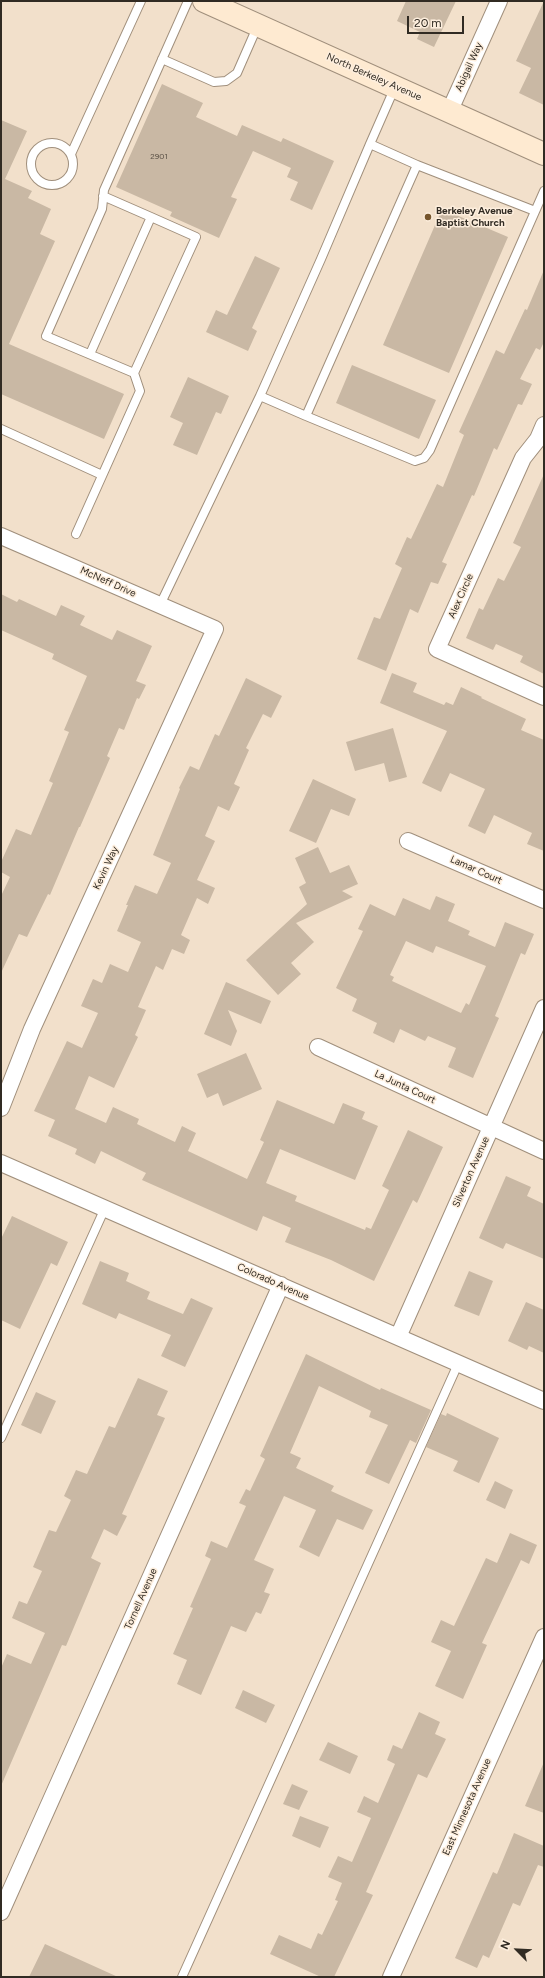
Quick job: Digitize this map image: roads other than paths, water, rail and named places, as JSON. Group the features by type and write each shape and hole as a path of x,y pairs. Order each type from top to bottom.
{"street":[{"name":"North Berkeley Avenue","path":"204,1 450,110 544,154"},
{"name":"Abigail Way","path":"450,110 499,1"},
{"name":"Alex Circle","path":"542,436 523,458 437,649 544,697"},
{"name":"McNeff Drive","path":"1,536 215,629"},
{"name":"Kevin Way","path":"1,1108 32,1029 215,629"},
{"name":"Lamar Court","path":"408,840 544,900"},
{"name":"Silverton Avenue","path":"398,1337 544,1008"},
{"name":"La Junta Court","path":"318,1047 544,1151"},
{"name":"Colorado Avenue","path":"1,1163 544,1402"},
{"name":"Tornell Avenue","path":"1,1912 281,1285"},
{"name":"East Minnesota Avenue","path":"391,1977 544,1637"}],"lane":[{"path":"71,154 59,143 45,143 38,147 31,158 32,173 42,183 55,185 62,183 72,172 74,166 71,154 141,1"},
{"path":"134,374 46,336 102,209 104,190 188,1"},
{"path":"162,59 214,82 226,81 237,73 258,24"},
{"path":"160,605 260,396 395,86"},
{"path":"370,144 417,165 535,211"},
{"path":"306,416 417,165"},
{"path":"260,396 415,461 424,458 436,437 544,191"},
{"path":"76,534 140,392 134,374 196,237 103,196"},
{"path":"90,354 151,217"},
{"path":"1,429 102,475"},
{"path":"1,1438 105,1208"},
{"path":"182,1977 458,1364"}],"place":[{"name":"Berkeley Avenue Baptist Church","path":"428,217"}]}
